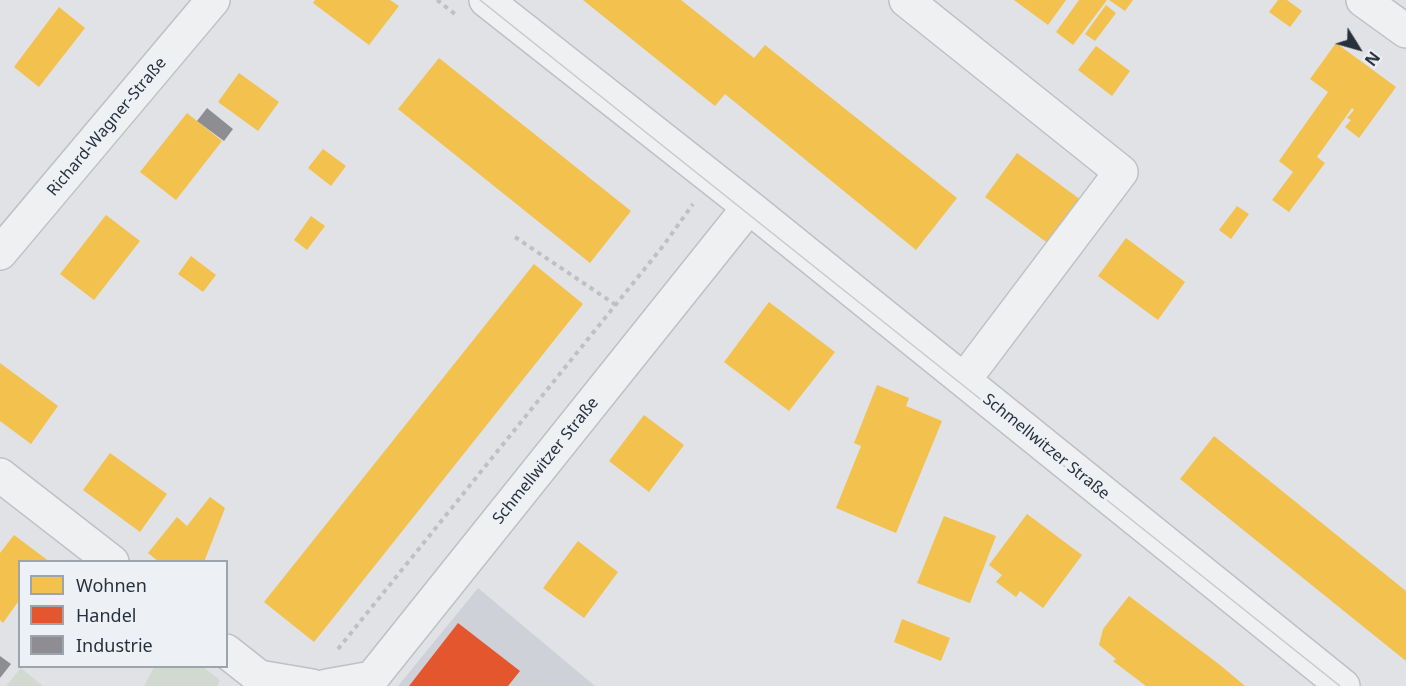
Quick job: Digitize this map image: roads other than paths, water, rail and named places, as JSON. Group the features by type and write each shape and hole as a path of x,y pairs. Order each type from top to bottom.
{"street":[{"name":"Richard-Wagner-Straße","path":"0,253 213,0"},
{"name":"Schmellwitzer Straße","path":"486,0 749,207 1343,686"},
{"path":"906,0 1121,172 964,380"},
{"path":"1364,0 1406,31"},
{"name":"Schmellwitzer Straße","path":"228,653 259,677 316,686 372,678 749,207"},
{"path":"0,475 111,560"}],"tram line":[{"path":"480,0 1340,686"}]}
